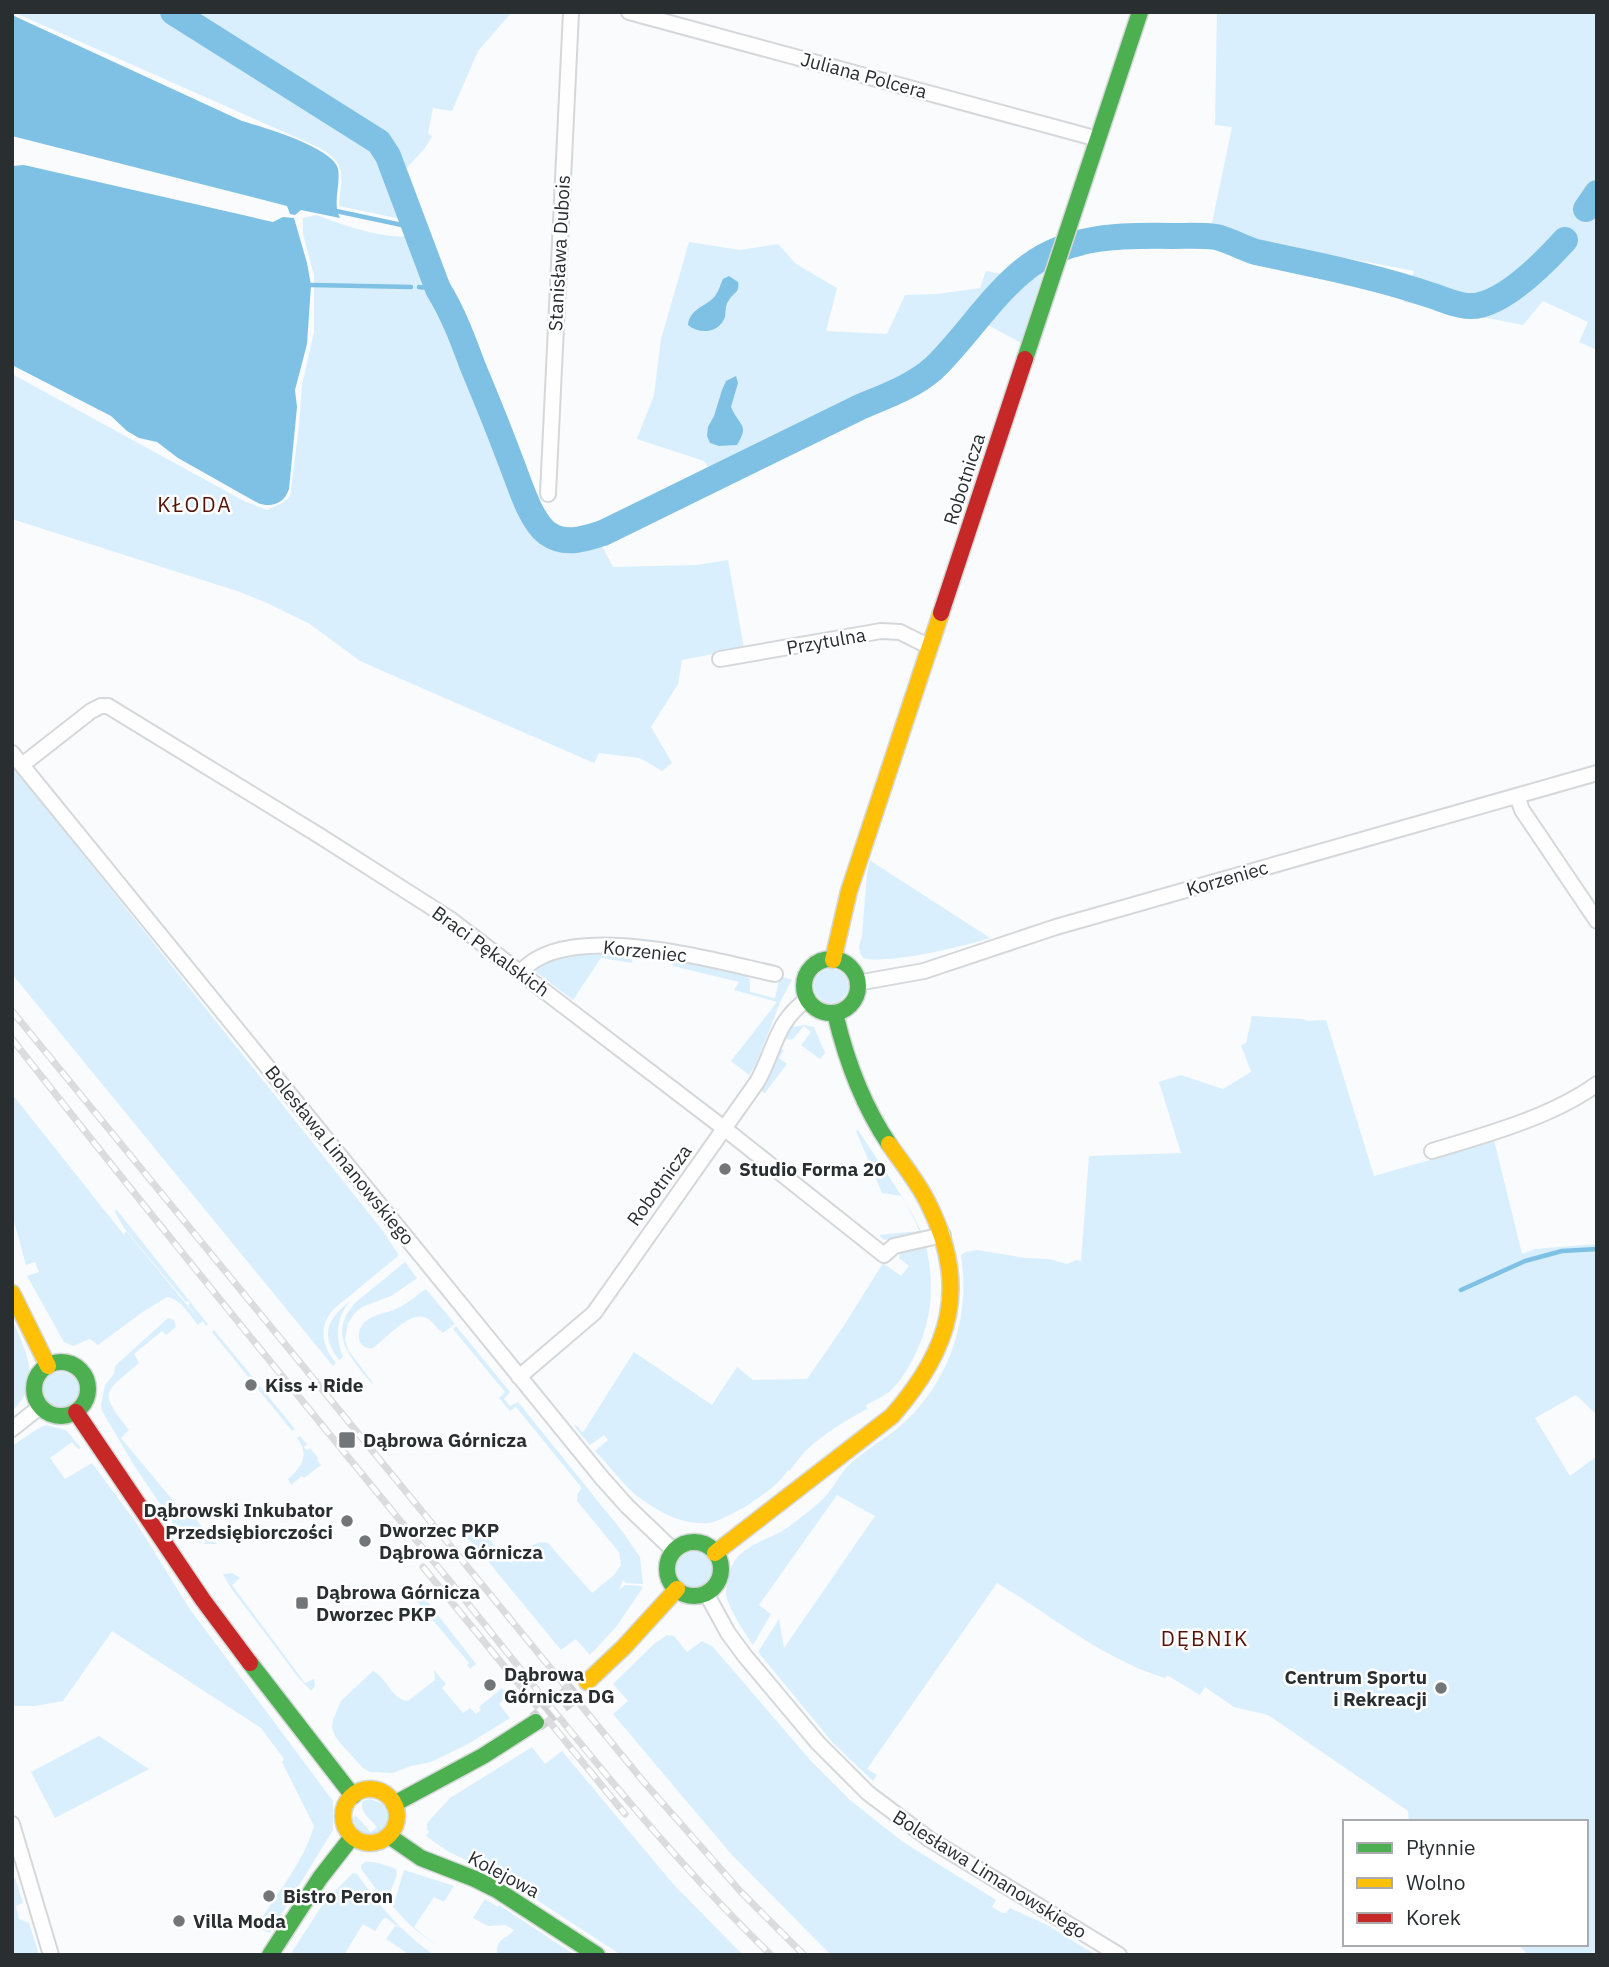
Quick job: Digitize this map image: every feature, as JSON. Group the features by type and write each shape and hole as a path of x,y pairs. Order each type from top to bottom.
{"street":[{"name":"Stanisława Dubois","path":"548,494 571,12"},
{"name":"Juliana Polcera","path":"629,12 1098,139"},
{"name":"Robotnicza","path":"833,960 849,891 1140,12"},
{"name":"Przytulna","path":"720,659 881,631 900,632 930,647"},
{"name":"Braci Pękalskich","path":"22,765 91,711 108,706 416,896 522,972 884,1255 894,1246 943,1235"},
{"name":"Bolesława Limanowskiego","path":"12,753 614,1493 674,1551"},
{"name":"Korzeniec","path":"857,983 934,969 1056,927 1597,774"},
{"path":"1517,796 1522,810 1597,921"},
{"name":"Korzeniec","path":"522,972 540,957 577,947 601,945 649,949 775,974"},
{"path":"833,960 849,967 857,983 853,1001 846,1009 835,1013 821,1011 808,999 804,988 807,974 817,963 833,960"},
{"name":"Robotnicza","path":"519,1377 594,1313 760,1077 781,1026 793,1011 808,999"},
{"path":"715,1553 876,1430 904,1404 919,1385 939,1348 949,1311 950,1266 943,1235 921,1190 870,1114 854,1076 835,1013"},
{"path":"1432,1152 1550,1110 1597,1084"},
{"path":"12,1293 48,1366"},
{"path":"69,1364 86,1378 88,1396 76,1412 57,1416 41,1406 35,1394 35,1383 40,1373 48,1366 69,1364"},
{"path":"12,1429 41,1406"},
{"path":"76,1412 203,1600 353,1796"},
{"path":"696,1542 708,1546 715,1553 720,1562 721,1575 715,1586 706,1593 690,1596 671,1582 667,1568 669,1559 682,1545 696,1542"},
{"path":"587,1682 624,1647 677,1589"},
{"name":"Bolesława Limanowskiego","path":"706,1593 745,1656 824,1750 868,1793 929,1839 1119,1955"},
{"path":"394,1804 476,1760 536,1722"},
{"path":"362,1791 384,1793 394,1804 397,1819 393,1830 380,1841 360,1841 352,1837 346,1828 343,1817 345,1806 353,1796 362,1791"},
{"path":"12,1824 51,1955"},
{"name":"Kolejowa","path":"388,1836 421,1858 497,1890 597,1955"},
{"path":"270,1955 320,1878 352,1837"}],"shaded area":[{"path":"13,12 164,12 368,141 385,162 398,189 401,219 339,206 339,165 318,147"},
{"path":"180,12 512,12 478,51 452,111 433,108 428,133 432,136 403,172 379,133"},
{"path":"1217,12 1597,12 1597,350 1579,342 1588,322 1543,301 1523,325 1404,302 1414,271 1252,240 1242,234 1211,228 1232,127 1215,125"},
{"path":"316,215 376,234 413,236 492,442 524,512 536,530 565,547 592,542 602,546 613,567 697,565 728,560 744,648 682,660 678,684 651,727 672,763 662,771 640,758 599,753 594,763 360,661 310,624 265,602 12,519 12,374 244,501 267,510 290,497 302,385 314,332 314,275 303,234 303,218"},
{"path":"689,242 740,250 778,244 796,264 837,288 826,331 887,334 905,295 980,288 986,271 1006,275 1052,245 1021,343 975,318 937,355 913,373 764,447 711,470 704,461 637,439 654,395 661,339"},
{"path":"15,769 383,1231 398,1254 335,1308 326,1321 323,1335 327,1349 336,1363 333,1366 12,974 12,771"},
{"path":"870,860 990,938 907,957 863,958 859,946"},
{"path":"577,951 631,951 632,963 601,958 573,1000 536,972 538,965"},
{"path":"677,957 745,973 750,980 750,992 775,998 780,976 792,980 749,1075 731,1061 777,1002 734,990 739,982 673,966"},
{"path":"831,969 843,974 848,986 843,998 831,1003 819,998 814,986 819,974"},
{"path":"1252,1016 1326,1020 1374,1176 1437,1158 1493,1136 1522,1254 1535,1249 1597,1244 1597,1415 1576,1395 1535,1418 1570,1476 1597,1456 1597,1955 1529,1955 1519,1946 1588,1946 1588,1820 1409,1820 1408,1811 1268,1715 1234,1707 1205,1687 1200,1695 1167,1675 1165,1678 1147,1672 1112,1656 997,1583 867,1769 877,1775 873,1781 833,1743 758,1652 779,1619 784,1648 875,1516 837,1495 759,1605 771,1614 753,1645 730,1605 727,1587 731,1567 739,1556 751,1546 781,1532 816,1505 847,1467 898,1428 931,1392 943,1371 959,1327 963,1303 961,1255 977,1250 1049,1259 1067,1264 1081,1261 1089,1156 1181,1153 1159,1082 1181,1075 1223,1089 1251,1072 1241,1045 1246,1043"},
{"path":"789,1024 794,1027 804,1025 814,1027 825,1053 820,1059 801,1045 811,1032 804,1026 793,1039 785,1038"},
{"path":"778,1049 784,1050 779,1058 787,1064 764,1094 761,1089"},
{"path":"12,1094 124,1235 126,1231 200,1321 188,1301 186,1302 124,1228 116,1209 208,1324 206,1326 203,1321 198,1325 181,1304 167,1297 98,1345 90,1339 73,1346 64,1342 27,1276 39,1272 35,1262 26,1265 12,1214"},
{"path":"858,1130 901,1196 882,1193 856,1131"},
{"path":"906,1203 922,1233 884,1240 879,1235 919,1231"},
{"path":"926,1247 931,1278 930,1308 922,1338 900,1380 889,1392 866,1405 867,1409 815,1443 775,1485 734,1513 709,1523 698,1523 664,1513 627,1487 595,1451 608,1440 604,1435 590,1445 574,1426 584,1431 634,1352 712,1405 737,1367 753,1380 807,1379 883,1263 901,1276 909,1266 899,1258 900,1253"},
{"path":"405,1262 417,1278 391,1296 362,1307 348,1323 345,1339 348,1350 372,1384 356,1365 345,1345 343,1325 356,1302"},
{"path":"426,1289 455,1324 452,1326 448,1323 451,1327 443,1333 426,1318 413,1318 373,1348 367,1348 360,1343 360,1329 366,1321 398,1308"},
{"path":"351,1300 342,1313 338,1327 343,1357 339,1360 329,1342 329,1327 332,1320"},
{"path":"168,1318 174,1320 176,1327 166,1335 162,1331 134,1354 139,1363 112,1387 109,1399 129,1430 121,1438 185,1515 190,1512 217,1544 204,1544 206,1541 201,1543 178,1530 135,1467 102,1411 105,1385 114,1374 115,1366"},
{"path":"12,1319 27,1355 30,1378 22,1400 12,1411"},
{"path":"456,1326 510,1392 504,1399 510,1406 518,1402 640,1557 643,1584 626,1583 623,1580 619,1590 625,1585 642,1586 642,1589 616,1627 590,1655 576,1639 561,1650 463,1534 471,1528 478,1537 483,1533 511,1563 533,1545 548,1543 592,1593 614,1575 621,1565 619,1552 577,1501 582,1488 516,1407 510,1411 499,1398 505,1392 453,1329"},
{"path":"214,1330 295,1429 292,1431 212,1332"},
{"path":"61,1372 74,1377 79,1390 74,1403 61,1408 48,1403 43,1390 48,1377"},
{"path":"46,1425 66,1430 81,1448 78,1449 72,1442 50,1458 65,1479 92,1463 137,1524 189,1608 333,1801 333,1830 270,1933 257,1927 296,1866 314,1826 282,1762 284,1759 261,1728 112,1631 63,1701 35,1706 12,1706 12,1446"},
{"path":"300,1436 307,1444 304,1447 307,1450 310,1448 321,1465 291,1485 288,1479 297,1470 304,1455 297,1438"},
{"path":"694,1551 707,1556 712,1569 707,1582 694,1587 681,1582 676,1569 681,1556"},
{"path":"232,1573 240,1578 232,1585 305,1683 314,1679 315,1686 311,1691 231,1588 223,1574"},
{"path":"416,1587 476,1664 470,1669 467,1665 469,1663 410,1593"},
{"path":"667,1635 674,1636 687,1652 702,1641 713,1647 811,1761 850,1800 903,1842 996,1900 992,1907 1002,1913 1006,1913 1010,1908 1047,1925 1096,1955 831,1955 732,1855 613,1714 628,1701 613,1684"},
{"path":"434,1670 446,1684 442,1688 463,1713 470,1708 476,1714 481,1710 479,1707 502,1688 508,1696 499,1704 510,1718 468,1744 431,1762 393,1773 370,1772 363,1768 341,1744 332,1727 341,1701 373,1671 398,1697 408,1701 435,1680"},
{"path":"99,1736 149,1769 55,1818 31,1772"},
{"path":"532,1747 545,1764 562,1751 674,1885 743,1955 621,1955 502,1877 449,1852 426,1836 429,1832 427,1823 450,1798"},
{"path":"370,1799 383,1804 387,1822 383,1828 370,1834 357,1827 353,1818 357,1817 371,1832 377,1827 362,1809 363,1801"},
{"path":"365,1862 396,1869 397,1875 389,1895 382,1897 361,1869"},
{"path":"404,1870 454,1886 444,1902 434,1897 414,1927 438,1947 411,1926 393,1907"},
{"path":"353,1873 357,1874 401,1928 434,1955 410,1955 386,1939 395,1926 400,1928 386,1918 375,1931 363,1924 344,1955 290,1955 325,1901"},
{"path":"15,1878 23,1903 16,1906 19,1919 29,1923 39,1955 12,1955 12,1879"},
{"path":"485,1899 498,1907 499,1905 575,1955 497,1955 500,1942 514,1930 505,1925 488,1926 473,1918"}],"water":[{"path":"12,15 242,121 296,139 324,153 334,161 338,169 337,206 340,218 301,210 295,215 290,214 287,206 12,136"},
{"path":"24,165 273,222 283,217 294,218 311,285 307,344 295,390 297,407 289,489 284,498 272,505 258,503 178,458 157,442 139,438 127,431 111,416 12,365 12,166"},
{"path":"729,276 738,282 738,288 726,306 722,322 709,331 688,325 695,311 715,296 723,279"},
{"path":"736,376 738,383 731,407 742,425 743,433 737,445 719,446 710,443 707,436 708,427 726,381"}],"waterway":[{"path":"173,12 379,142 388,156 438,289 457,327 526,500 541,527 561,539 575,540 603,533 917,381 946,356 991,302 1016,277 1029,266 1062,248 1117,237 1216,237 1256,252 1367,277 1456,304 1474,306 1491,301 1515,287 1565,240"},
{"path":"1586,209 1597,193"},
{"path":"336,211 416,228"},
{"path":"311,285 411,287"},
{"path":"419,287 438,289"},
{"path":"1461,1290 1525,1261 1562,1251 1597,1249"}],"tunnel":[{"path":"536,1722 587,1682"}],"railway":[{"path":"12,1011 643,1781 741,1892 804,1955"},
{"path":"12,1039 228,1310 604,1772 685,1866 771,1955"},
{"path":"423,1567 625,1814"}],"traffic: fast":[{"path":"1025,359 1140,12"},
{"path":"831,959 850,967 858,986 850,1005 831,1013 812,1005 804,986 812,967 831,959"},
{"path":"835,1013 856,1081 889,1144"},
{"path":"61,1362 80,1370 88,1389 80,1408 61,1416 42,1408 34,1389 42,1370 61,1362"},
{"path":"694,1542 713,1550 721,1569 713,1588 694,1596 675,1588 667,1569 675,1550 694,1542"},
{"path":"250,1663 353,1796"},
{"path":"394,1804 483,1756 536,1722"},
{"path":"389,1836 421,1858 497,1890 597,1955"},
{"path":"270,1955 320,1878 352,1837"}],"traffic: slow":[{"path":"833,960 849,891 941,613"},
{"path":"715,1553 892,1416 912,1391 940,1341 948,1316 951,1289 941,1233 924,1195 889,1144"},
{"path":"12,1293 48,1366"},
{"path":"587,1682 624,1647 677,1589"},
{"path":"370,1789 389,1797 397,1816 389,1835 370,1843 351,1835 343,1816 351,1797 370,1789"}],"traffic: jam":[{"path":"941,613 1025,359"},
{"path":"76,1412 203,1600 250,1663"}],"place":[{"name":"Studio Forma 20","path":"725,1169"},
{"name":"Kiss + Ride","path":"251,1385"},
{"name":"Dąbrowa Górnicza","path":"347,1440"},
{"name":"Dąbrowski Inkubator Przedsiębiorczości","path":"347,1521"},
{"name":"Dworzec PKP Dąbrowa Górnicza","path":"365,1541"},
{"name":"Dąbrowa Górnicza Dworzec PKP","path":"302,1603"},
{"name":"Dąbrowa Górnicza DG","path":"490,1685"},
{"name":"Centrum Sportu i Rekreacji","path":"1441,1688"},
{"name":"Bistro Peron","path":"269,1896"},
{"name":"Villa Moda","path":"179,1921"}],"district":[{"name":"KŁODA","path":"195,504"},
{"name":"DĘBNIK","path":"1205,1638"}]}
